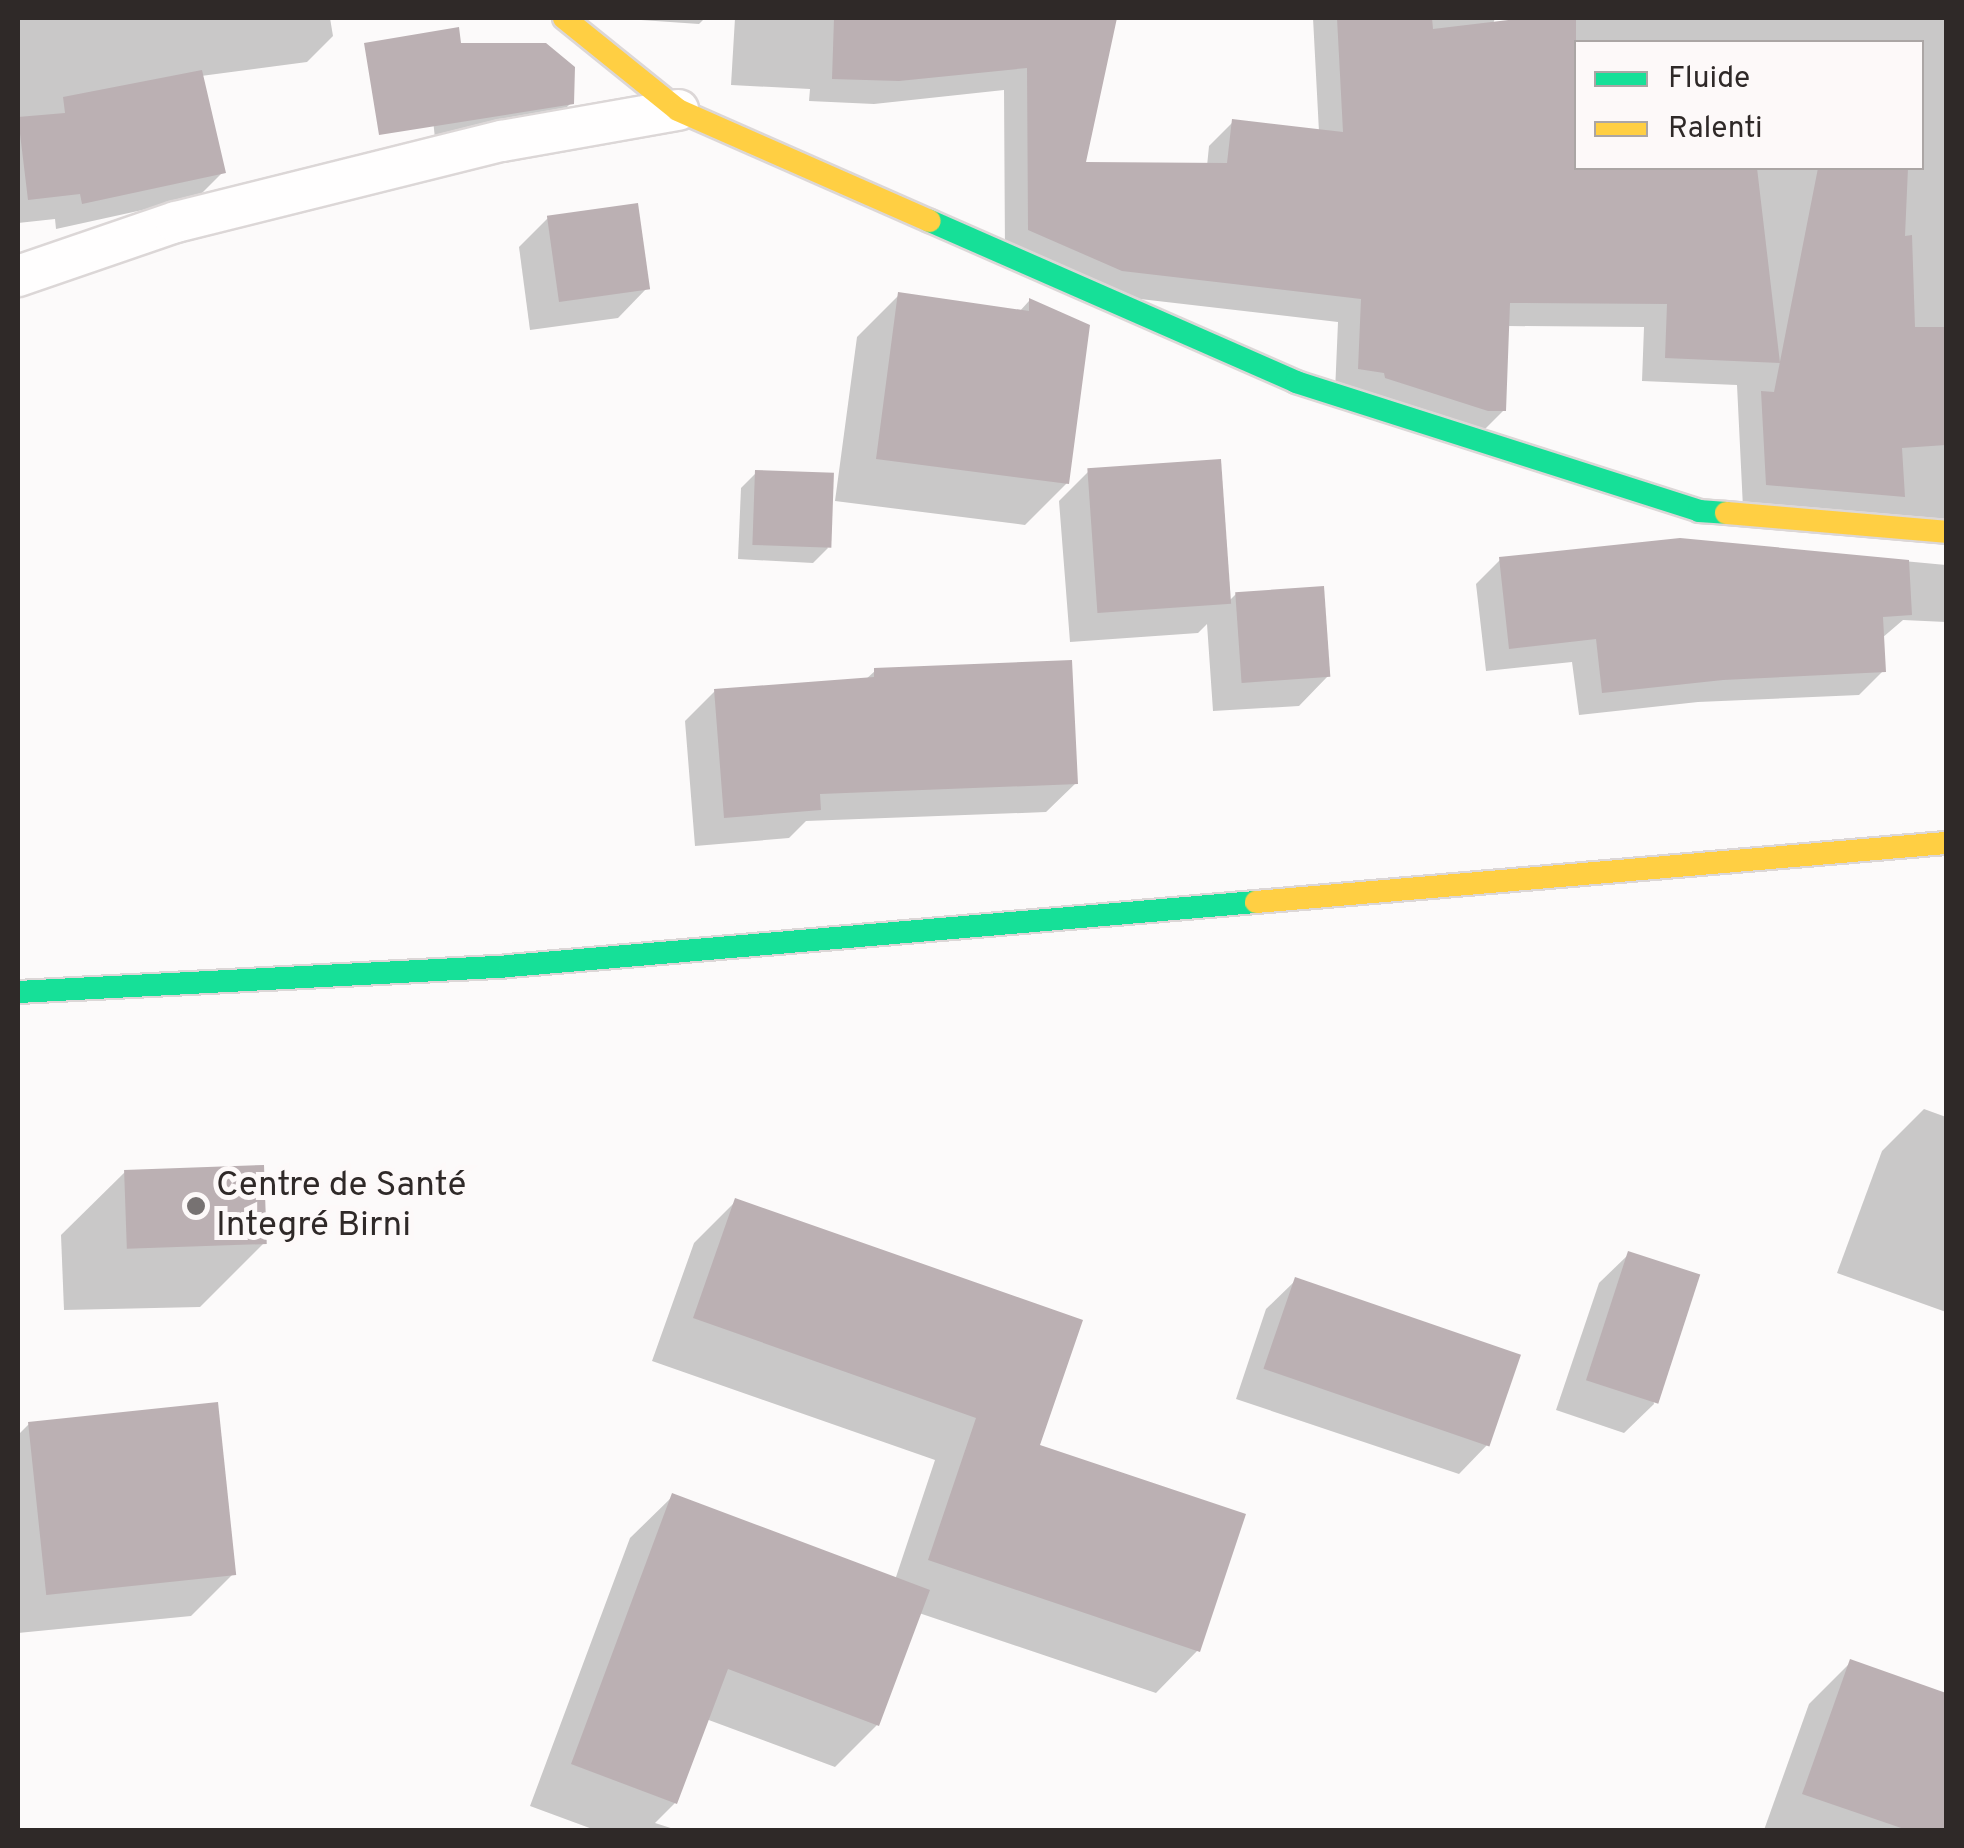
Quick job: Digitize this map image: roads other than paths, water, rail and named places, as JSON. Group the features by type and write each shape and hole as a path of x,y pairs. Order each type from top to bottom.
{"street":[{"path":"564,18 678,110 1296,382 1699,511 1946,532"},
{"path":"18,992 509,966 1946,843"}],"lane":[{"path":"18,276 176,222 233,207 502,140 678,110"}],"place":[{"name":"Centre de Santé Integré Birni","path":"196,1206"}]}
